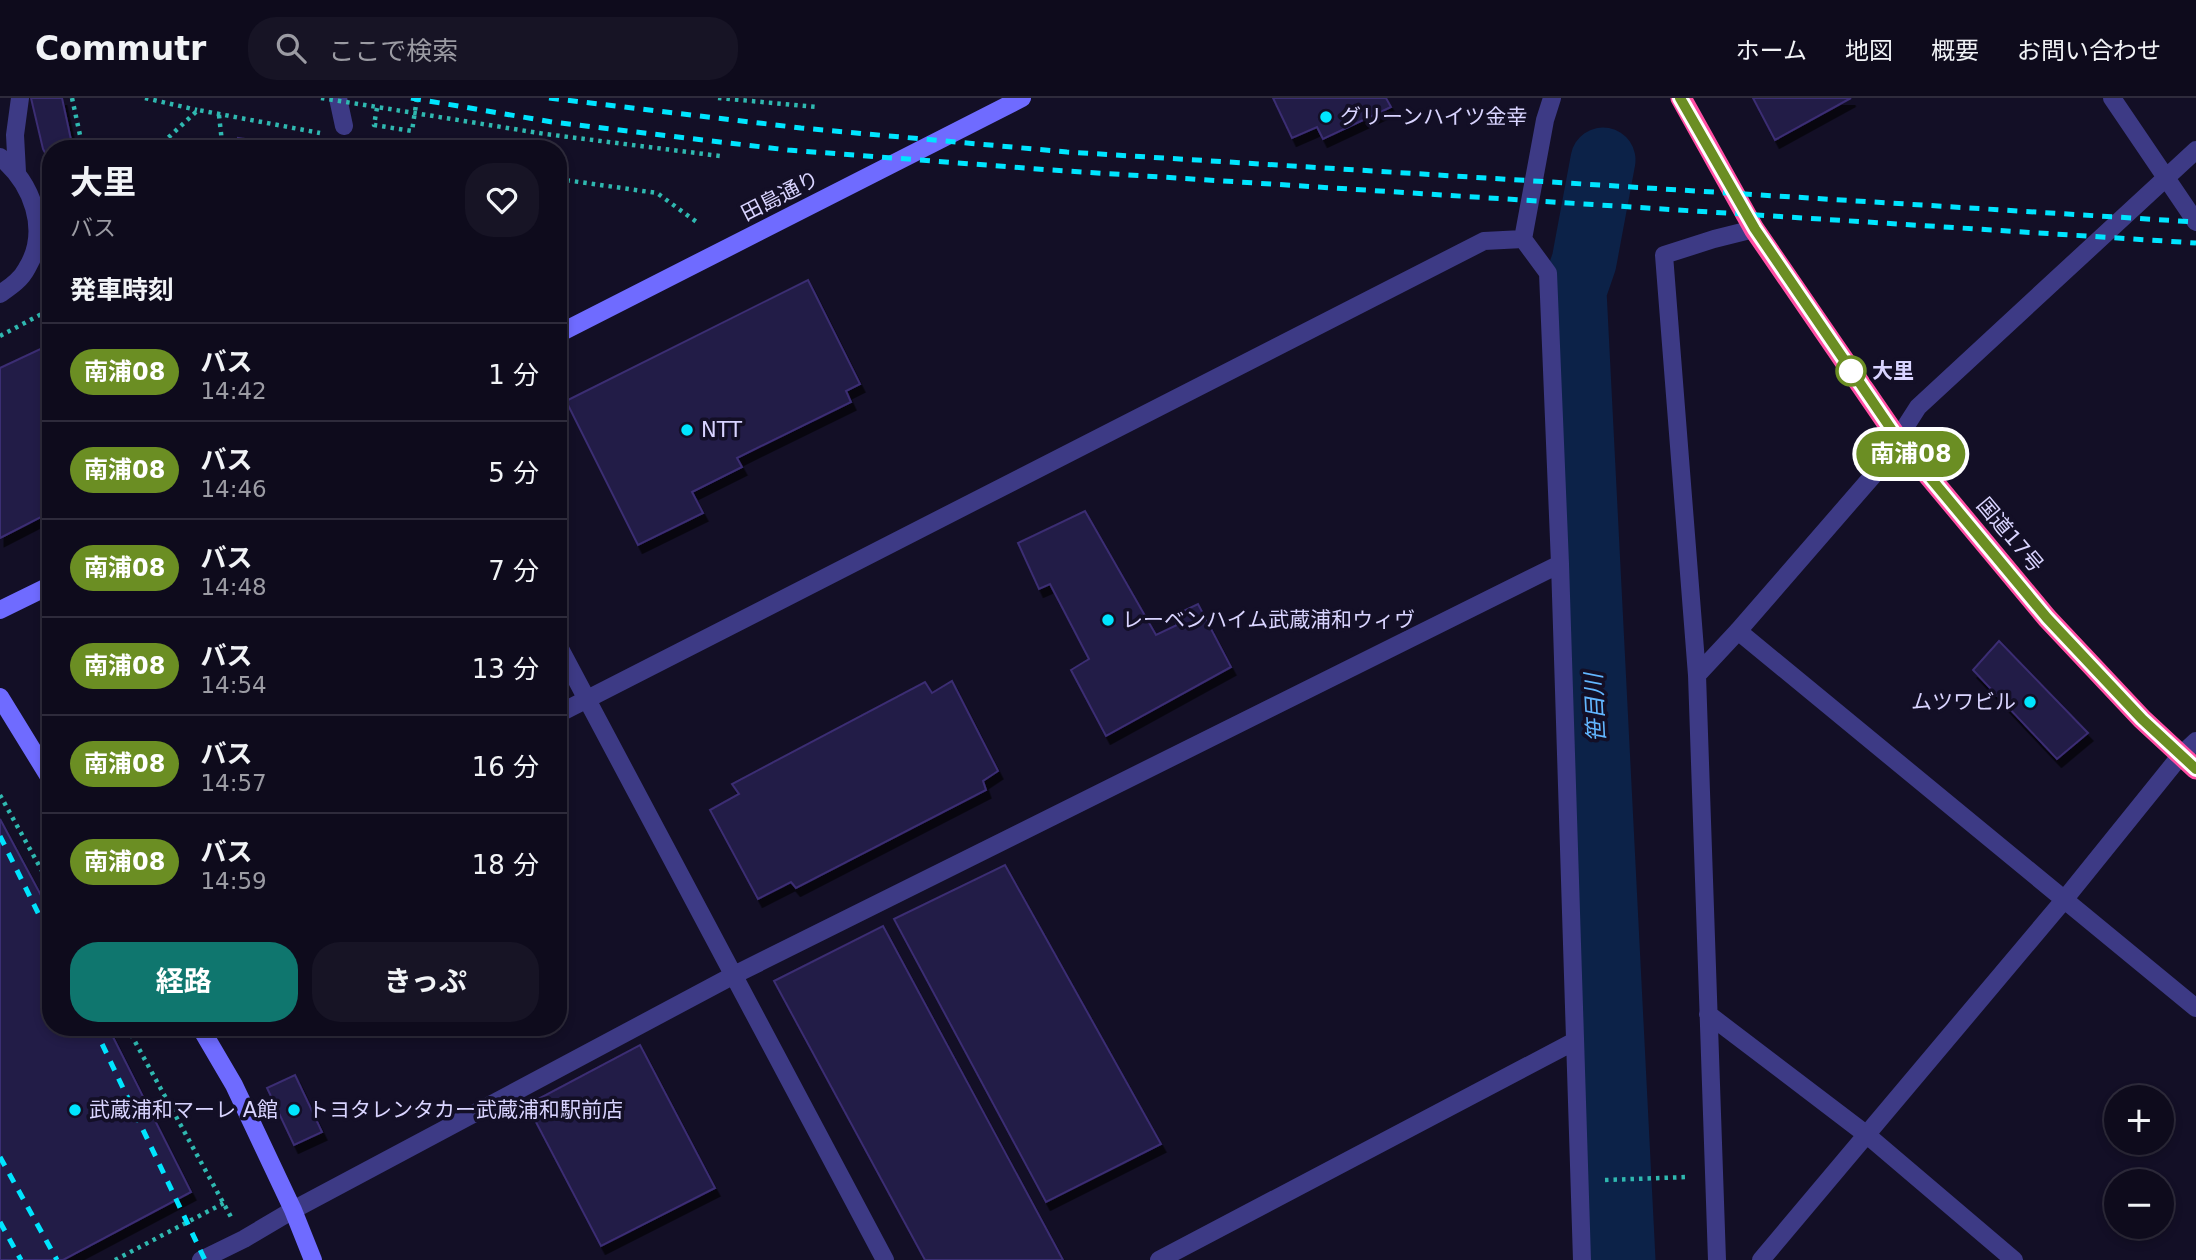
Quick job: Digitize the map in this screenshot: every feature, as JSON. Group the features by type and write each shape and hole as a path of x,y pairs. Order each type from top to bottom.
{"highway":[{"name":"国道17号","path":"1681,98 1755,229 1898,439 2047,618 2142,719 2191,755"}],"main road":[{"name":"田島通り","path":"567,329 1022,98"},
{"path":"0,610 42,589"},
{"path":"0,698 42,766"},
{"path":"205,1036 234,1085 293,1210 313,1260"}],"street":[{"path":"17,172 15,135 20,98"},
{"path":"338,98 344,126"},
{"path":"1552,98 1545,120 1523,239 1548,273 1582,1260"},
{"path":"2112,98 2196,222"},
{"path":"1697,675 1877,471 1918,407 2196,150"},
{"path":"0,157 17,172 32,199 38,221 37,236 28,268 16,283 0,294"},
{"path":"1717,1260 1697,675 1664,255 1755,229"},
{"path":"567,709 1484,241 1523,239"},
{"path":"201,1260 734,975 1560,564"},
{"path":"1738,631 2196,1008"},
{"path":"567,662 885,1260"},
{"path":"1761,1260 2064,900 2191,755"},
{"path":"1709,1014 1867,1135 2014,1260"},
{"path":"1159,1260 1575,1041"}],"path":[{"path":"72,98 81,140"},
{"path":"145,98 323,134"},
{"path":"321,98 545,134 720,156"},
{"path":"377,108 374,125 412,131 417,98"},
{"path":"718,98 817,107"},
{"path":"166,140 198,110"},
{"path":"219,115 222,140"},
{"path":"567,180 657,193 698,223"},
{"path":"0,336 42,314"},
{"path":"0,795 42,871"},
{"path":"132,1036 244,1239"},
{"path":"1593,1181 1694,1177"},
{"path":"116,1260 224,1203"}],"building":[{"path":"31,98 62,98 71,140 42,140 42,145"},
{"name":"グリーンハイツ金幸","path":"1273,98 1386,98 1391,107 1323,139 1317,127 1292,138"},
{"path":"1753,98 1851,98 1775,140"},
{"name":"NTT","path":"808,280 860,384 846,391 851,402 737,458 742,467 692,492 703,513 638,545 567,400"},
{"path":"42,348 42,517 0,538 0,368"},
{"name":"レーベンハイム武蔵浦和ウィヴ","path":"1085,511 1156,635 1177,625 1173,616 1198,604 1231,667 1106,736 1071,670 1089,659 1050,584 1039,589 1018,543"},
{"name":"ムツワビル","path":"1999,641 2088,733 2057,759 1973,670"},
{"path":"952,681 998,771 983,781 986,790 796,888 791,882 758,899 710,810 739,794 732,784 925,682 932,693"},
{"name":"武蔵浦和マーレ A館","path":"0,819 42,897 42,1036 113,1036 191,1192 63,1260 0,1260"},
{"path":"1005,865 1161,1144 1046,1202 894,919"},
{"path":"883,926 1063,1260 925,1260 774,981"},
{"path":"640,1045 715,1188 601,1246 527,1105"},
{"name":"トヨタレンタカー武蔵浦和駅前店","path":"295,1075 322,1132 294,1145 267,1088"}],"waterway":[{"name":"笹目川","path":"1603,160 1584,262 1574,291 1623,1260"}],"railway":[{"path":"411,98 552,122 788,150 1051,170 2196,243"},
{"path":"549,98 801,128 1067,152 2196,222"},
{"path":"0,836 42,921"},
{"path":"98,1036 205,1260"},
{"path":"0,1157 57,1260"},
{"path":"0,1222 21,1260"}],"bus line":[{"name":"南浦08","path":"1680,98 1755,229 1898,439 2047,618 2142,719 2196,769"}],"place":[{"name":"グリーンハイツ金幸","path":"1326,117"},
{"name":"大里","path":"1851,371"},
{"name":"NTT","path":"687,430"},
{"name":"レーベンハイム武蔵浦和ウィヴ","path":"1108,620"},
{"name":"ムツワビル","path":"2030,702"},
{"name":"武蔵浦和マーレ A館","path":"75,1110"},
{"name":"トヨタレンタカー武蔵浦和駅前店","path":"294,1110"}]}
